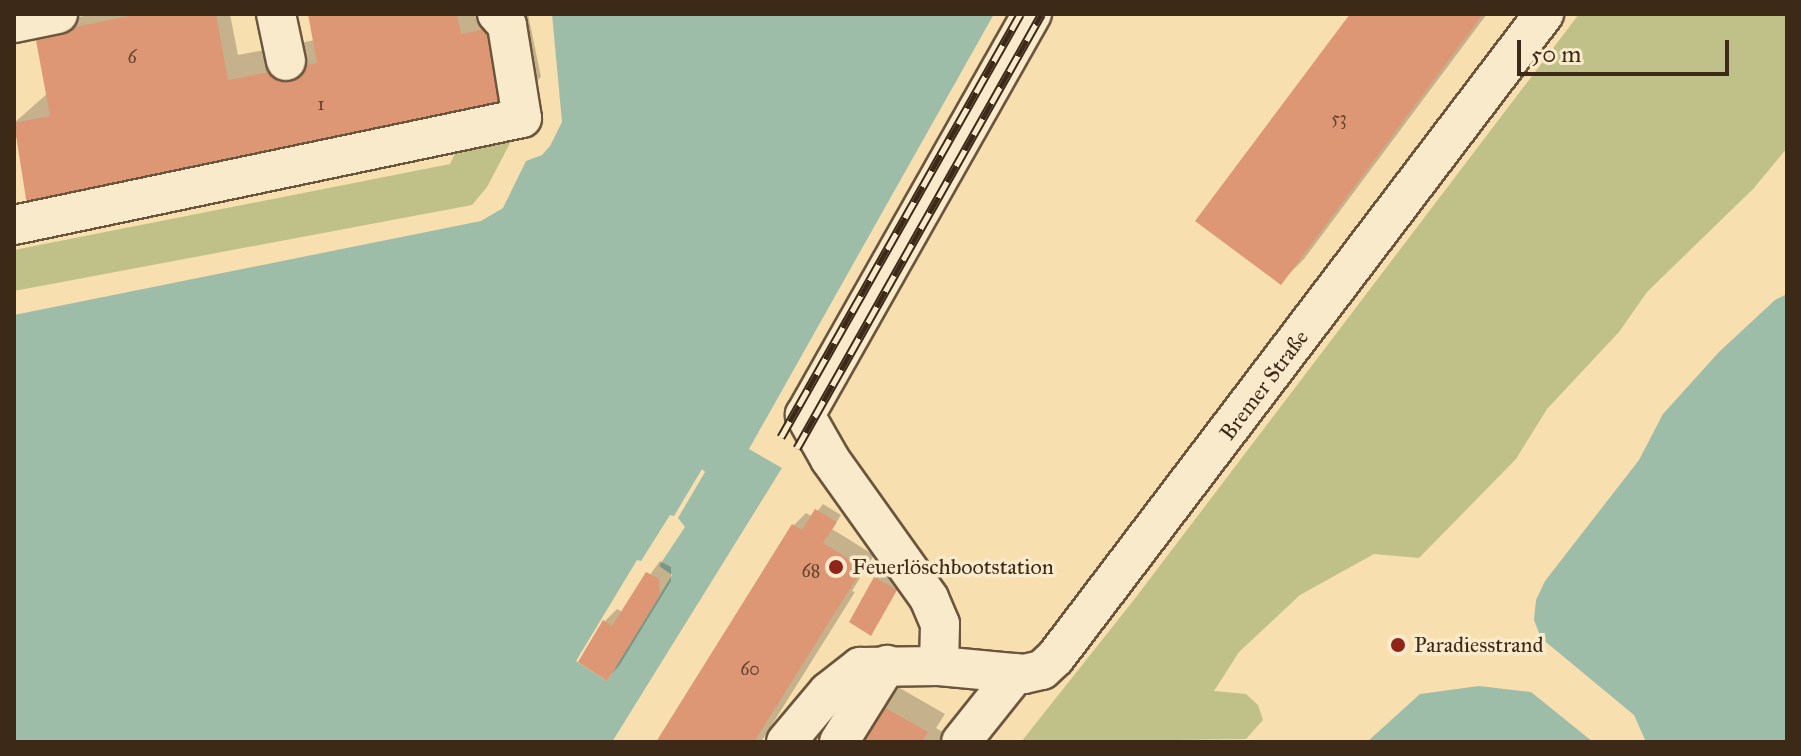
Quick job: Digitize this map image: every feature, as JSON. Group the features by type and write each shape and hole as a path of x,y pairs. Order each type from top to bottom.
{"street":[{"path":"14,23 58,14"},
{"path":"276,14 286,61"},
{"path":"14,225 522,118 507,25 497,14"},
{"path":"939,666 940,624 929,598 830,459 805,415 1032,14"},
{"name":"Bremer Straße","path":"786,742 846,675 860,667 939,666 1016,673 1042,670 1055,658 1544,14"},
{"path":"839,742 887,665"},
{"path":"961,742 1016,673"}],"green space":[{"path":"1579,14 1787,14 1787,148 1754,188 1647,292 1619,332 1547,409 1516,459 1419,558 1374,554 1300,595 1239,652 1214,691 1246,694 1258,705 1263,720 1246,739 1021,742 1133,601"},
{"path":"517,130 487,187 472,205 14,291 14,250 450,164 461,140"}],"shaded area":[{"path":"552,14 994,14 749,449 782,468 612,742 14,742 14,315 481,221 503,208 526,161 542,155 562,122"},
{"path":"1787,294 1787,742 1646,742 1634,715 1541,638 1534,620 1536,600 1545,581 1639,460 1663,414 1719,352 1775,300"},
{"path":"1479,686 1531,692 1593,742 1367,742 1420,694"}],"pier":[{"path":"702,469 705,472 678,518 685,527 659,566 672,575 607,681 576,661 637,560 641,561 670,515 674,516"}],"building":[{"path":"139,14 216,14 228,80 317,63 308,14 457,14 461,34 495,27 511,109 27,205 14,123 50,116 35,35"},
{"path":"1350,14 1483,14 1281,285 1195,221"},
{"path":"815,509 837,522 823,543 863,568 754,742 656,742 792,524 802,530"},
{"path":"646,572 659,579 660,595 607,681 578,662 603,620 612,626"},
{"path":"874,577 897,590 871,636 849,622"},
{"path":"871,700 928,732 922,742 848,742"}],"railway":[{"path":"781,437 1020,14"},
{"path":"797,448 1042,14"}],"place":[{"name":"Feuerlöschbootstation","path":"836,567"},
{"name":"Paradiesstrand","path":"1398,645"}]}
